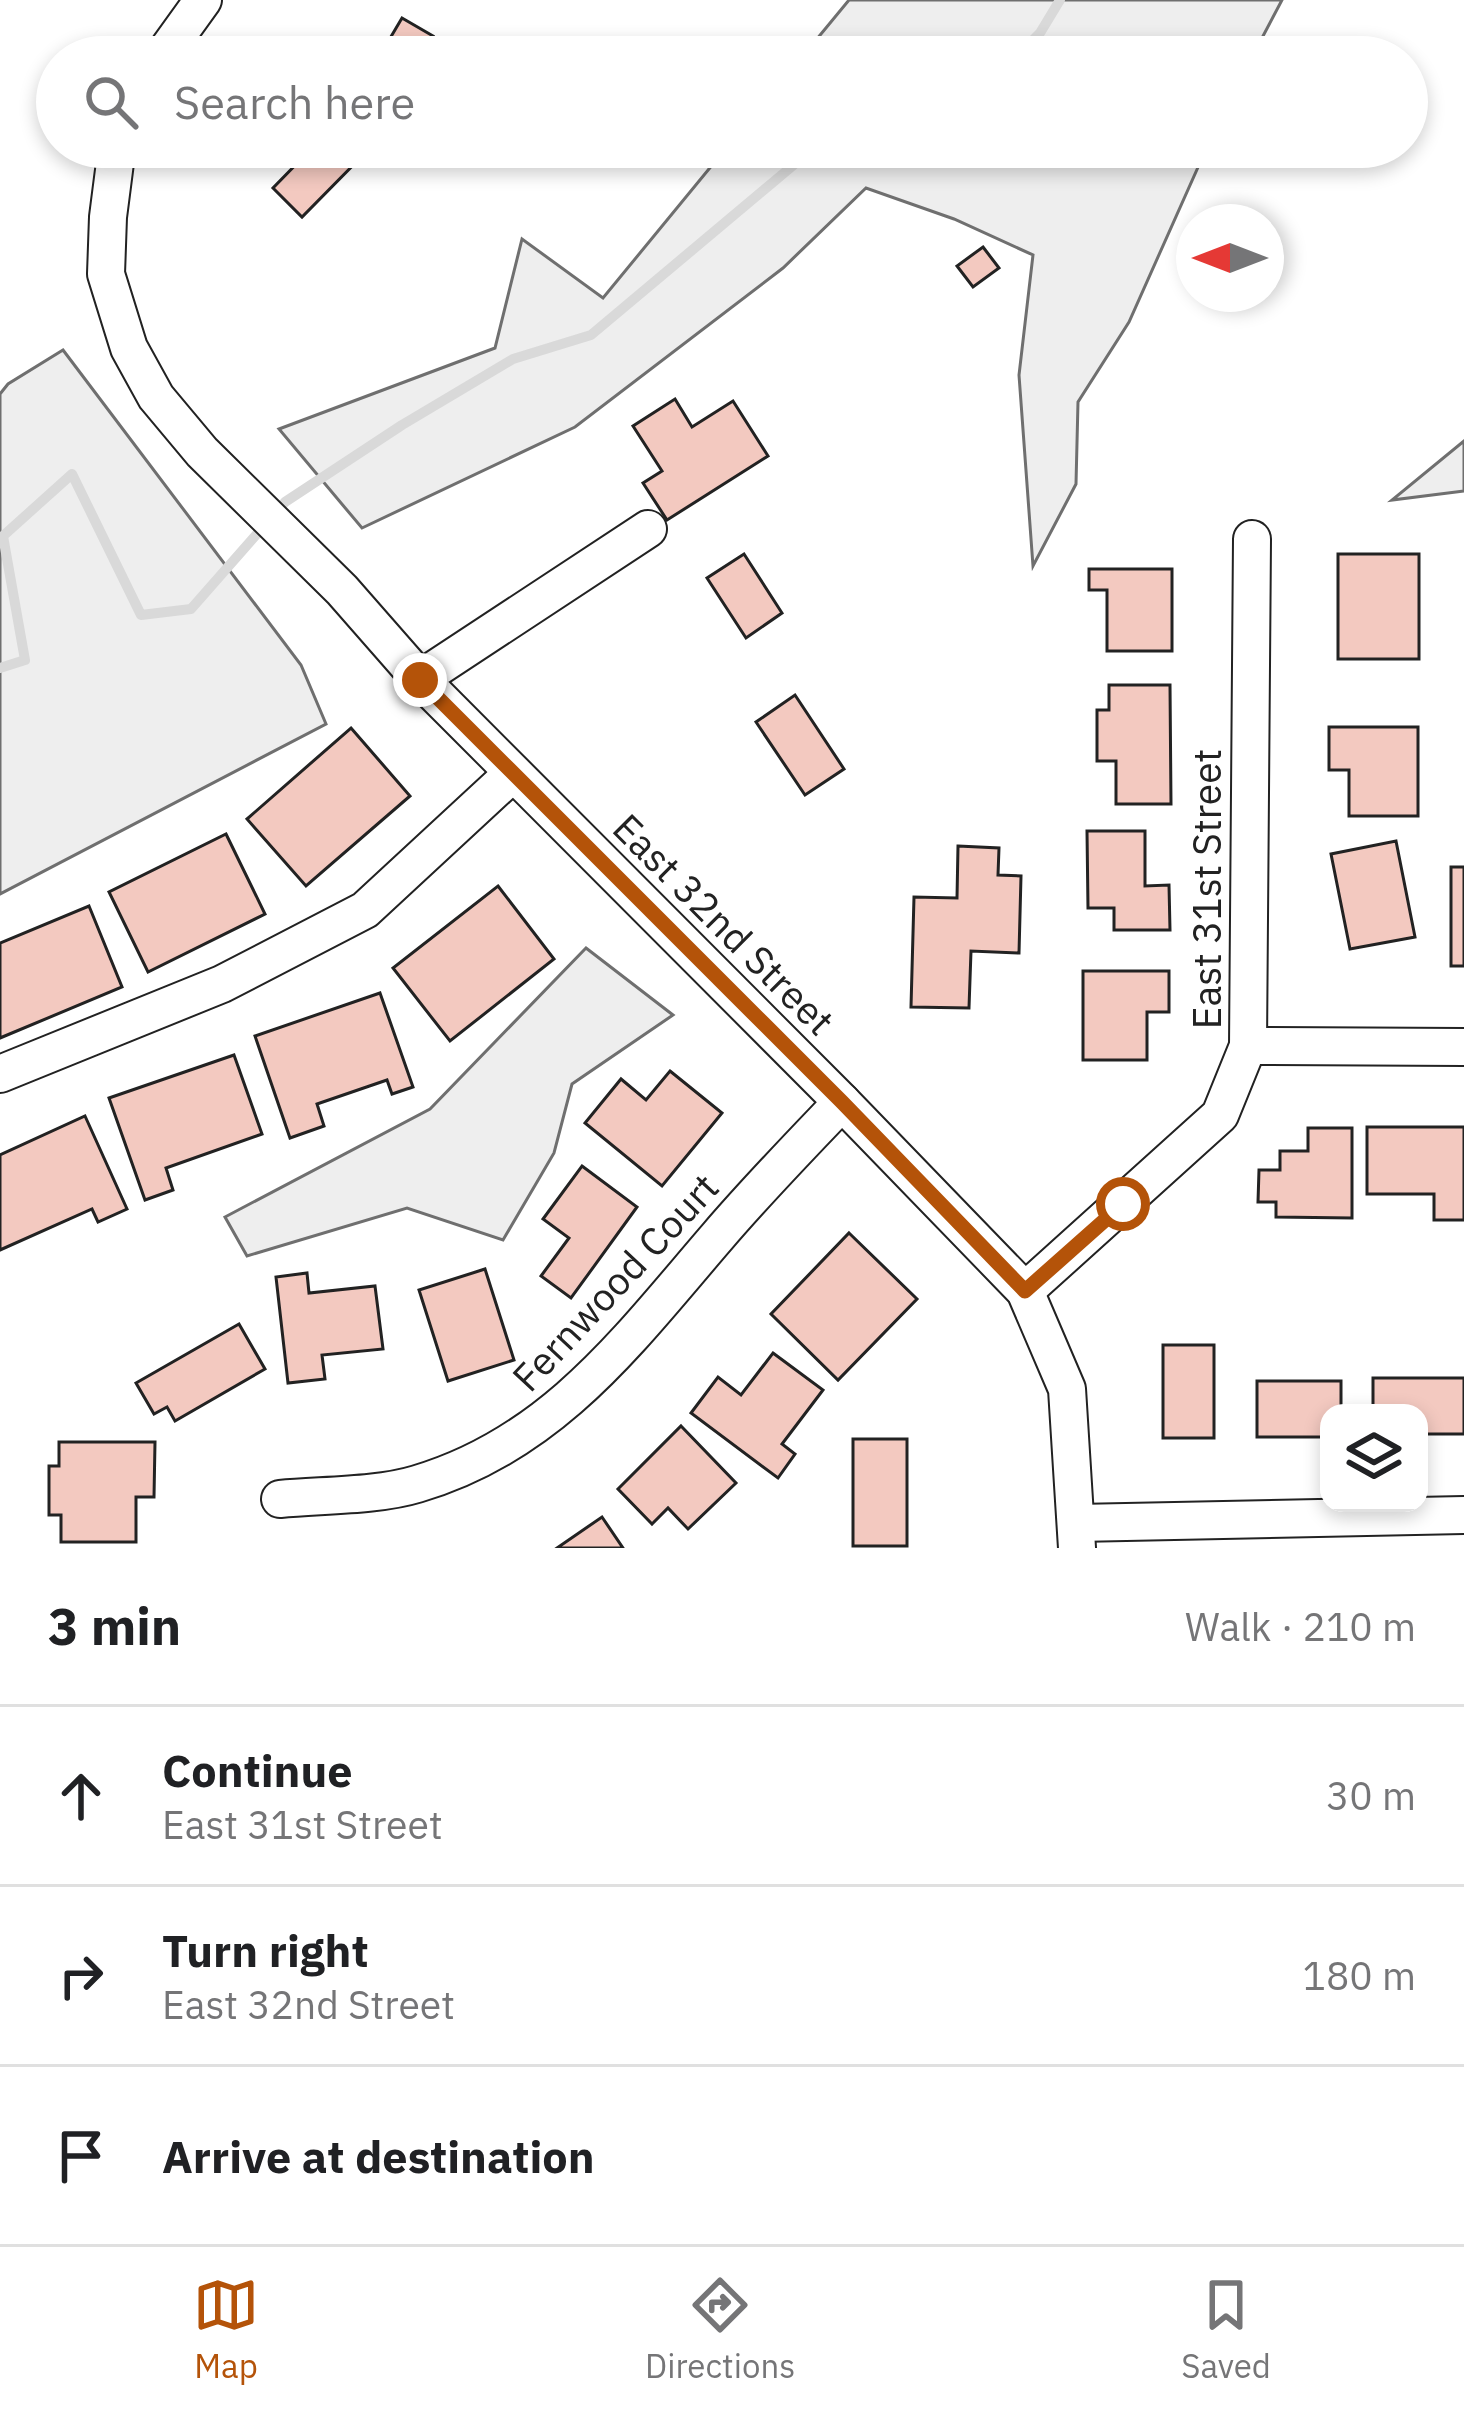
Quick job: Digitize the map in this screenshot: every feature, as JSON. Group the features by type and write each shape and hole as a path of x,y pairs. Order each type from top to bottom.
{"street":[{"path":"177,36 203,0"},
{"name":"East 32nd Street","path":"114,168 106,274 129,348 156,397 191,439 342,590 420,680 1025,1291 1067,1389 1077,1535"},
{"path":"420,680 648,530"},
{"name":"East 31st Street","path":"1025,1291 1220,1115 1249,1046 1252,539"},
{"path":"0,1074 222,984 365,910 513,773"},
{"path":"1249,1046 1464,1048"},
{"name":"Fernwood Court","path":"280,1499 414,1486 483,1459 546,1422 609,1362 746,1203 842,1102"},
{"path":"1077,1535 1464,1515"}],"shaded area":[{"path":"849,0 1282,0 1263,36 819,36"},
{"path":"710,168 1198,168 1182,204 1176,204 1176,217 1129,322 1078,402 1076,484 1033,566 1019,375 1033,255 954,219 866,188 783,268 575,427 362,528 279,429 495,348 522,239 603,298"},
{"path":"63,350 301,665 326,724 0,894 0,394 8,384"},
{"path":"1464,441 1464,491 1392,500"},
{"path":"586,948 673,1015 572,1084 554,1153 503,1240 407,1208 247,1256 225,1217 430,1109"}],"building":[{"path":"402,18 433,36 391,36"},
{"path":"293,168 350,168 302,217 273,188"},
{"path":"983,247 999,268 973,287 957,266"},
{"path":"675,399 692,427 733,401 768,456 667,520 643,483 662,471 633,426"},
{"path":"744,554 782,613 746,638 707,578"},
{"path":"1338,554 1419,554 1419,659 1338,659"},
{"path":"1089,569 1172,569 1172,651 1107,651 1107,590 1089,590"},
{"path":"1109,685 1170,685 1171,804 1116,804 1116,761 1097,761 1097,710 1109,710"},
{"path":"795,695 844,769 805,795 756,722"},
{"path":"1329,727 1418,727 1418,816 1349,816 1349,770 1329,770"},
{"path":"351,728 410,796 306,886 247,819"},
{"path":"1087,831 1145,831 1145,886 1169,885 1170,930 1114,930 1114,908 1088,908"},
{"path":"226,834 265,914 148,972 109,892"},
{"path":"1396,841 1415,937 1350,949 1331,854"},
{"path":"958,846 999,848 998,875 1021,876 1019,953 971,951 969,1008 911,1007 914,897 957,898"},
{"path":"1451,867 1464,867 1464,966 1451,966"},
{"path":"498,886 554,959 450,1041 393,968"},
{"path":"89,906 122,987 0,1038 0,943"},
{"path":"1083,971 1169,971 1169,1012 1147,1012 1147,1060 1083,1060"},
{"path":"380,993 413,1087 392,1094 387,1080 317,1104 324,1126 290,1138 255,1036"},
{"path":"234,1055 262,1134 166,1168 173,1190 145,1200 109,1098"},
{"path":"670,1071 722,1113 662,1186 585,1123 621,1079 646,1100"},
{"path":"85,1116 127,1209 98,1222 92,1209 0,1250 0,1155"},
{"path":"1367,1127 1464,1127 1464,1220 1434,1220 1434,1194 1367,1194"},
{"path":"1308,1128 1352,1128 1352,1218 1276,1217 1276,1202 1258,1202 1259,1170 1280,1170 1280,1151 1308,1151"},
{"path":"582,1166 637,1207 571,1298 541,1276 569,1238 543,1219"},
{"path":"849,1233 917,1299 838,1380 771,1314"},
{"path":"485,1269 514,1360 448,1381 419,1290"},
{"path":"307,1273 309,1293 375,1286 383,1349 322,1355 325,1379 288,1383 276,1277"},
{"path":"239,1324 265,1369 175,1421 167,1407 154,1414 136,1383"},
{"path":"1163,1345 1214,1345 1214,1438 1163,1438"},
{"path":"773,1353 823,1390 782,1444 795,1454 778,1478 691,1413 718,1377 741,1395"},
{"path":"1373,1378 1464,1378 1464,1434 1428,1434 1428,1404 1373,1404"},
{"path":"1257,1381 1341,1381 1341,1404 1320,1404 1320,1437 1257,1437"},
{"path":"681,1426 736,1483 688,1529 668,1508 652,1524 618,1489"},
{"path":"853,1439 907,1439 907,1546 853,1546"},
{"path":"59,1442 155,1442 154,1497 136,1497 136,1542 61,1542 61,1515 49,1515 49,1466 59,1466"},
{"path":"602,1517 623,1548 557,1548"}],"waterway":[{"path":"1037,36 1060,0"},
{"path":"0,668 25,660 3,536 72,474 141,615 191,609 285,502 513,359 591,335 790,168"}],"route":[{"path":"420,680 1025,1291 1123,1204"}]}
